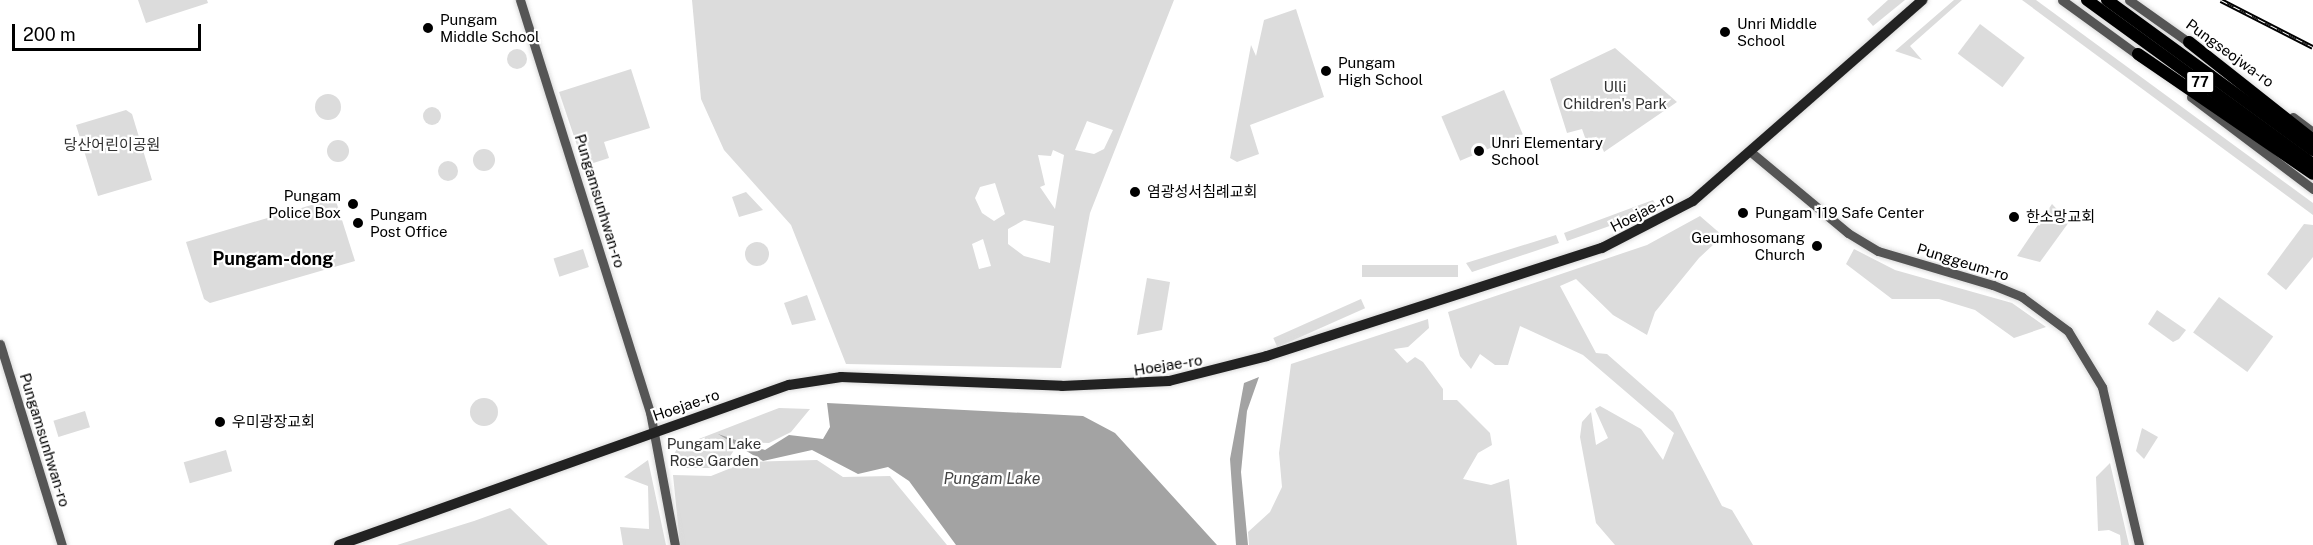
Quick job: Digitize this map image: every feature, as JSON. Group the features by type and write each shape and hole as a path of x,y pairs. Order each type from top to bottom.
{"highway":[{"name":"77","path":"2087,0 2313,164"},
{"name":"77","path":"2107,0 2313,150"},
{"path":"2188,42 2313,140"},
{"path":"2138,54 2313,174"}],"main road":[{"name":"Hoejae-ro","path":"339,545 656,432 819,379 1124,386 1208,374 1635,235 1693,201 1752,153 1923,0"}],"street":[{"name":"Pungamsunhwan-ro","path":"520,0 656,432 675,545"},
{"path":"2062,0 2138,54 2313,189"},
{"name":"Pungseojwa-ro","path":"2129,0 2313,132"},
{"name":"Punggeum-ro","path":"1752,153 1848,233 1878,250 1993,285 2022,297 2068,331 2102,387 2139,545"},
{"name":"Pungamsunhwan-ro","path":"0,344 62,545"}],"green space":[{"path":"138,0 207,0 208,3 146,23"},
{"path":"692,0 1174,0 1090,213 1061,368 846,364 791,225 724,150 701,99","holes":["1087,121 1113,130 1104,149 1094,154 1075,150","1053,150 1064,155 1055,209 1040,187 1045,185 1038,155 1051,156","995,183 1005,214 994,221 982,213 975,198 980,187","1024,220 1054,226 1050,263 1024,256 1008,244 1008,229","983,239 991,266 979,269 972,244"]},
{"path":"1888,0 1905,0 1873,26 1867,19"},
{"path":"1954,0 1962,0 1910,46 1922,60 1895,51"},
{"path":"2022,0 2036,0 2313,203 2313,215"},
{"path":"1296,9 1324,97 1250,125 1259,154 1237,162 1230,158 1251,45 1256,56 1264,20"},
{"path":"1980,24 2025,58 2002,87 1958,54"},
{"name":"Ulli Children's Park","path":"1615,48 1677,102 1604,152 1599,140 1587,143 1582,129 1567,133 1550,79"},
{"path":"517,49 524,52 527,59 524,66 517,69 510,66 507,59 510,52"},
{"path":"631,69 650,128 604,142 609,158 584,166 559,92"},
{"path":"1504,90 1523,134 1460,161 1441,117"},
{"path":"328,94 337,98 341,107 337,116 328,120 319,116 315,107 319,98"},
{"path":"428,107 436,107 441,112 439,123 428,125 423,120 423,112"},
{"name":"당산어린이공원","path":"126,110 132,114 152,180 98,196 76,125"},
{"path":"338,140 346,143 349,151 346,159 338,162 330,159 327,151 330,143"},
{"path":"484,149 492,152 495,160 492,168 484,171 476,168 473,160 476,152"},
{"path":"448,161 455,164 458,171 455,178 448,181 441,178 438,171 441,164"},
{"path":"746,192 763,210 739,217 732,197"},
{"path":"335,198 355,261 210,303 204,299 186,242"},
{"path":"1653,200 1657,207 1567,241 1564,233"},
{"path":"2052,204 2069,222 2040,262 2017,256"},
{"path":"1700,216 1730,242 1714,244 1699,258 1655,312 1647,335 1613,315 1576,279 1560,286 1596,353 1607,354 1673,412 1722,506 1732,510 1753,545 1615,545 1596,523 1580,437 1582,422 1591,412 1596,445 1608,438 1595,409 1600,406 1641,429 1663,460 1674,433 1583,355 1520,326 1508,365 1495,365 1480,354 1471,369 1460,356 1448,312 1647,245"},
{"path":"2304,224 2313,225 2313,257 2286,290 2267,274"},
{"path":"1556,235 1559,243 1472,272 1466,263"},
{"path":"752,242 762,242 769,249 769,259 762,266 752,266 745,259 745,249"},
{"path":"583,249 589,267 559,277 554,259"},
{"path":"1854,249 1895,270 2012,303 2046,327 2014,338 1975,310 1939,299 1892,299 1846,264"},
{"path":"1362,265 1458,265 1458,277 1362,277"},
{"path":"1147,278 1170,282 1162,330 1137,335"},
{"path":"807,295 816,320 792,325 784,303"},
{"path":"2219,297 2273,336 2247,372 2193,333"},
{"path":"1361,299 1365,308 1277,347 1273,338"},
{"path":"2157,310 2186,330 2179,339 2173,342 2148,324"},
{"path":"1428,319 1429,328 1408,347 1394,349 1407,363 1415,357 1423,362 1443,389 1443,400 1457,400 1490,433 1492,445 1478,453 1463,479 1491,485 1509,479 1517,545 1249,545 1248,532 1270,512 1282,487 1279,453 1291,364"},
{"path":"484,398 494,402 498,412 494,422 484,426 474,422 470,412 474,402"},
{"name":"Pungam Lake Rose Garden","path":"779,408 810,409 791,432 769,443 739,442 723,468 678,468 673,456 678,447"},
{"path":"85,411 90,427 58,437 53,421"},
{"path":"2142,428 2158,437 2144,459 2136,451"},
{"path":"226,450 232,471 190,483 184,462"},
{"path":"648,460 666,545 623,545 620,527 649,529 648,486 624,477"},
{"path":"817,460 843,477 890,476 947,545 680,545 673,475 711,476 746,462"},
{"path":"2110,463 2129,545 2121,545 2120,535 2109,530 2098,531 2096,477"},
{"path":"510,508 548,545 397,545 474,521"}],"water":[{"path":"1259,377 1247,411 1241,472 1248,545 1236,545 1230,459 1244,383"},
{"name":"Pungam Lake","path":"827,403 1083,416 1115,433 1217,545 956,545 909,481 888,467 858,474 812,450 763,461 718,434 765,450 789,435 823,439 830,427"}],"railway":[{"path":"2221,0 2313,47"}],"place":[{"name":"Pungam Middle School","path":"428,28"},
{"name":"Unri Middle School","path":"1725,32"},
{"name":"Pungam High School","path":"1326,71"},
{"name":"Unri Elementary School","path":"1479,151"},
{"name":"염광성서침례교회","path":"1135,192"},
{"name":"Pungam Police Box","path":"353,204"},
{"name":"Pungam 119 Safe Center","path":"1743,213"},
{"name":"한소망교회","path":"2014,217"},
{"name":"Pungam Post Office","path":"358,223"},
{"name":"Geumhosomang Church","path":"1817,246"},
{"name":"우미광장교회","path":"220,422"}],"district":[{"name":"Pungam-dong","path":"273,259"}]}
